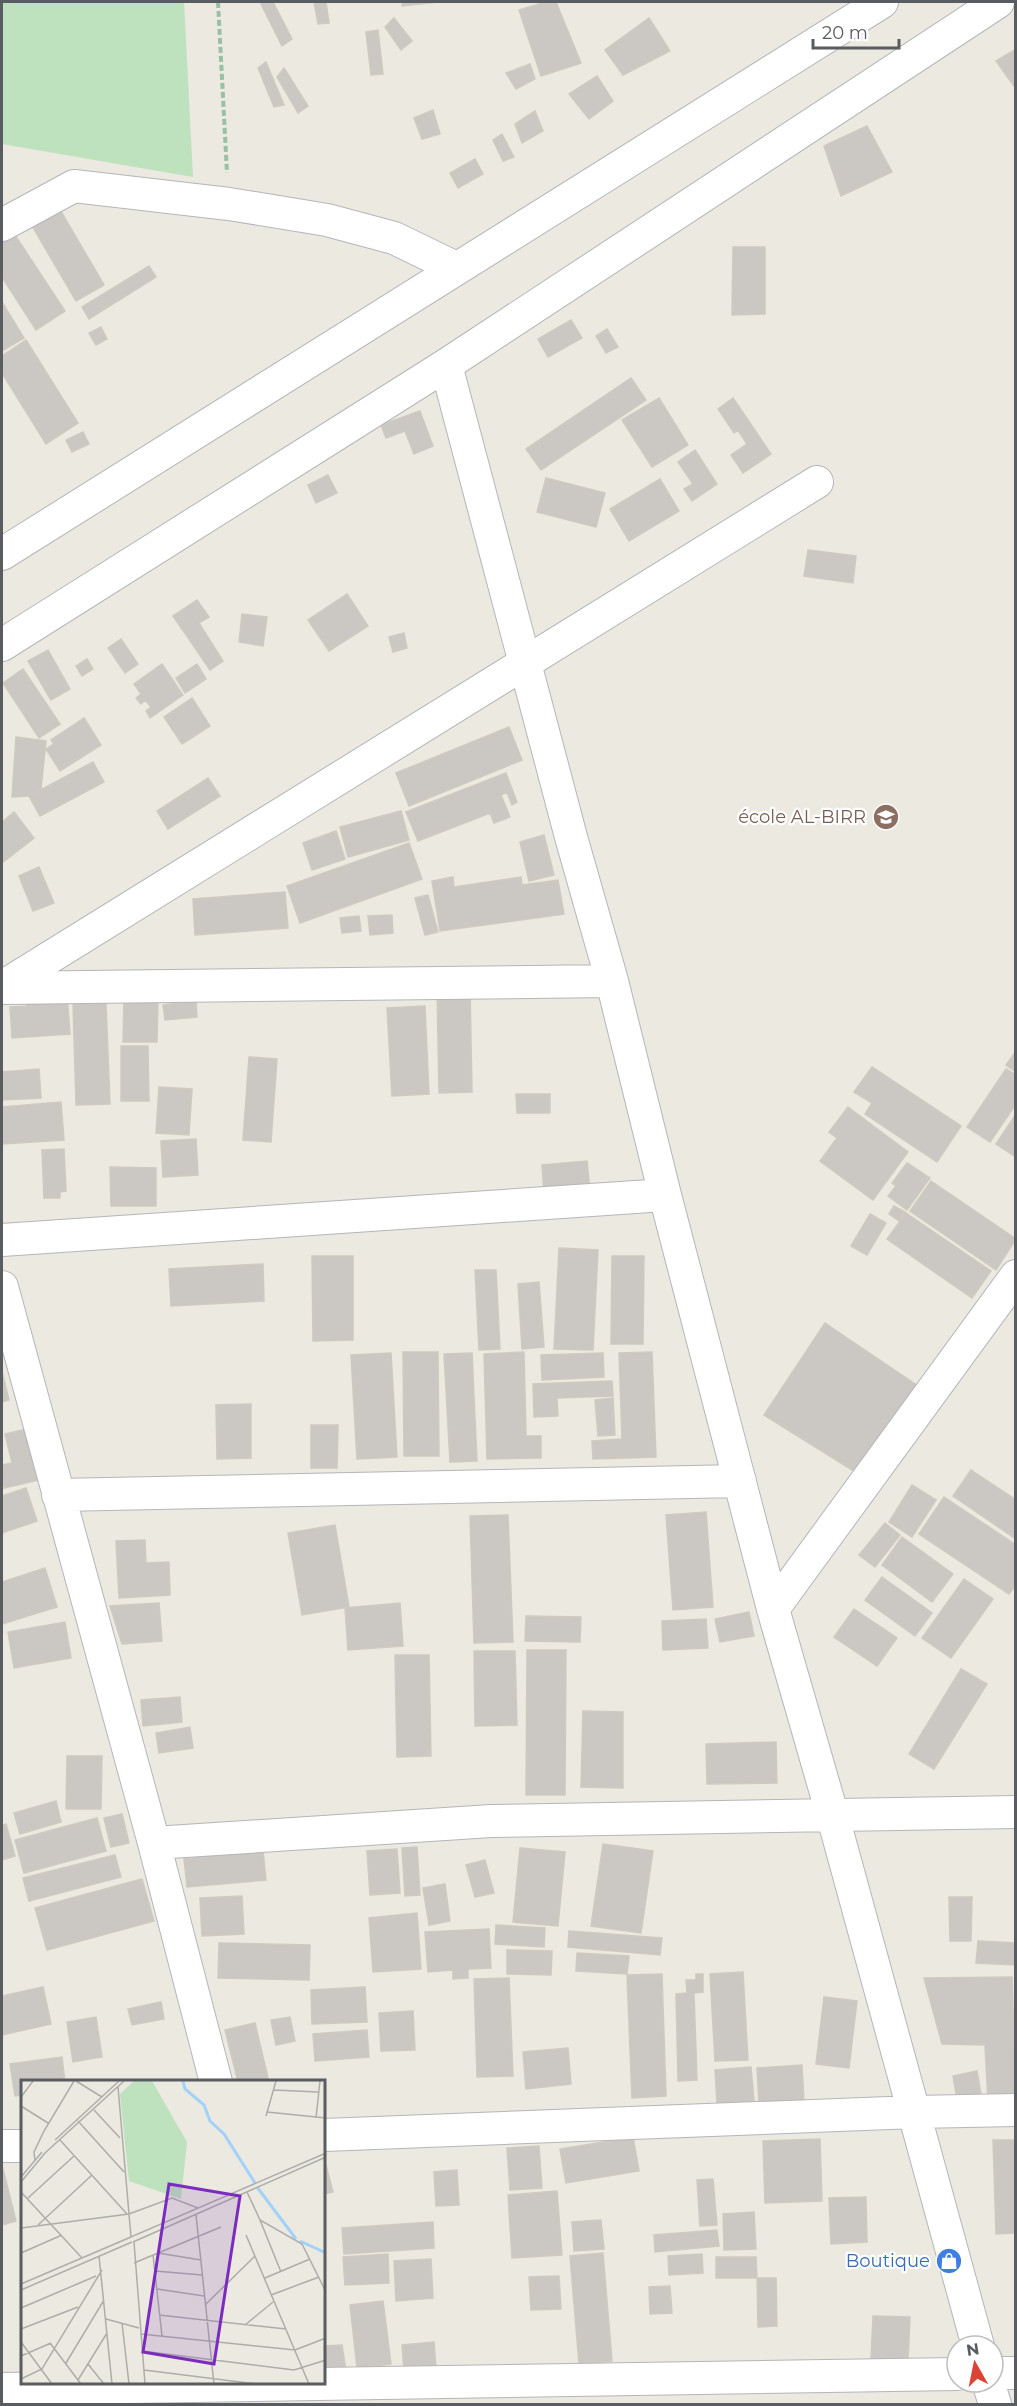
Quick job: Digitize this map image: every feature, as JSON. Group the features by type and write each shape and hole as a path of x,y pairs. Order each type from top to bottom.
{"street":[{"path":"2,554 882,2"},
{"path":"2,645 446,365 998,2"},
{"path":"2,225 74,186 229,204 327,219 394,238 456,268"},
{"path":"446,365 612,981 665,1195 774,1609 975,2334"},
{"path":"2,987 817,482"},
{"path":"2,987 612,981"},
{"path":"2,1240 665,1195"},
{"path":"774,1609 1016,1276"},
{"path":"2,1287 154,1843 215,2080"},
{"path":"58,1495 740,1481"},
{"path":"154,1843 491,1821 833,1817 1016,1812"},
{"path":"326,2135 1016,2110"},
{"path":"2,2146 21,2146"},
{"path":"326,2384 945,2374"},
{"path":"2,2389 257,2385"}],"path":[{"path":"218,2 229,204"}],"green space":[{"path":"2,2 184,2 193,177 2,144"}],"building":[{"path":"260,2 273,2 292,39 282,46"},
{"path":"314,2 326,2 329,23 318,24"},
{"path":"402,2 438,2 402,6"},
{"path":"546,2 556,2 581,63 541,76 519,10"},
{"path":"394,18 412,41 401,50 385,27"},
{"path":"649,18 670,51 623,75 605,50"},
{"path":"378,30 383,74 371,75 366,32"},
{"path":"1016,49 1016,89 996,61"},
{"path":"266,62 284,105 274,107 258,68"},
{"path":"530,64 535,79 516,89 506,73"},
{"path":"284,68 308,106 298,113 277,77"},
{"path":"597,76 613,101 589,119 569,94"},
{"path":"433,110 440,134 422,139 414,118"},
{"path":"535,111 543,131 522,143 515,124"},
{"path":"867,126 892,172 841,196 824,146"},
{"path":"502,134 514,157 503,161 493,140"},
{"path":"475,159 483,174 458,188 450,173"},
{"path":"59,208 104,285 76,301 31,224"},
{"path":"13,232 65,311 36,330 2,277 2,239"},
{"path":"733,247 765,247 765,314 732,315"},
{"path":"149,266 156,277 89,319 82,307"},
{"path":"2,302 24,338 2,351"},
{"path":"571,320 582,338 548,357 538,339"},
{"path":"101,327 107,339 96,345 89,333"},
{"path":"607,329 618,347 606,353 596,336"},
{"path":"26,340 78,423 46,444 2,373 2,356"},
{"path":"631,378 646,400 541,470 526,449"},
{"path":"659,398 688,445 652,467 622,420"},
{"path":"733,398 771,454 743,473 731,455 747,444 738,430 734,433 718,409"},
{"path":"420,411 433,446 414,454 405,431 386,438 381,425"},
{"path":"83,432 89,444 72,452 66,440"},
{"path":"695,450 717,484 692,501 684,489 693,484 678,462"},
{"path":"328,475 337,493 316,503 308,485"},
{"path":"546,478 605,493 596,527 537,512"},
{"path":"660,479 679,511 629,541 610,509"},
{"path":"808,550 856,556 853,583 804,576"},
{"path":"347,594 368,626 329,651 308,620"},
{"path":"197,600 209,617 199,623 223,661 210,670 173,616"},
{"path":"242,614 267,617 263,646 239,642"},
{"path":"404,633 407,648 393,652 389,637"},
{"path":"121,639 138,664 125,673 108,648"},
{"path":"48,650 70,689 51,700 28,661"},
{"path":"87,659 93,669 82,676 76,666"},
{"path":"162,664 183,695 150,718 146,711 151,707 145,700 141,704 136,698 141,694 134,684"},
{"path":"197,664 206,679 185,693 176,678"},
{"path":"23,669 60,724 39,738 3,683"},
{"path":"192,698 210,726 182,744 164,717"},
{"path":"84,718 101,745 60,771 46,749 54,744 51,740"},
{"path":"509,727 522,760 409,806 396,773"},
{"path":"16,737 46,741 41,789 28,796 12,797"},
{"path":"93,762 104,782 40,816 29,796"},
{"path":"506,773 517,802 512,805 507,792 501,795 510,817 494,823 490,813 418,841 406,812"},
{"path":"208,778 220,796 168,829 157,811"},
{"path":"401,811 409,840 348,857 340,827"},
{"path":"14,812 34,838 2,863 2,822"},
{"path":"336,831 345,859 312,870 303,843"},
{"path":"544,835 554,875 529,881 520,842"},
{"path":"409,843 422,879 300,923 287,886"},
{"path":"39,867 54,903 33,911 19,876"},
{"path":"453,877 454,887 521,877 522,885 558,880 564,914 440,931 432,881"},
{"path":"285,892 288,928 195,935 193,899"},
{"path":"428,895 438,932 425,935 415,898"},
{"path":"392,915 393,933 370,935 368,916"},
{"path":"359,916 361,931 342,933 340,918"},
{"path":"437,987 470,987 472,1092 439,1093"},
{"path":"67,994 70,1034 12,1038 10,1007 27,1006 26,996"},
{"path":"124,996 158,997 157,1042 123,1042"},
{"path":"196,1001 197,1017 165,1020 163,1005"},
{"path":"106,1003 110,1104 76,1105 73,1004"},
{"path":"425,1006 429,1094 392,1096 387,1008"},
{"path":"121,1046 148,1046 149,1101 121,1101"},
{"path":"1016,1051 1016,1072 1006,1065"},
{"path":"249,1057 277,1059 271,1142 243,1140"},
{"path":"872,1067 961,1126 937,1162 865,1114 872,1103 854,1092"},
{"path":"39,1069 41,1098 2,1100 2,1072"},
{"path":"1006,1069 1016,1075 1016,1104 990,1142 967,1127"},
{"path":"159,1087 192,1089 189,1135 156,1133"},
{"path":"516,1094 550,1094 550,1113 517,1113"},
{"path":"61,1102 64,1140 2,1144 2,1107"},
{"path":"848,1107 908,1152 873,1200 820,1161 837,1138 829,1132"},
{"path":"1016,1114 1016,1157 996,1144"},
{"path":"196,1139 198,1175 163,1177 161,1141"},
{"path":"64,1149 66,1191 60,1192 60,1198 44,1198 42,1150"},
{"path":"587,1161 590,1191 544,1195 542,1165"},
{"path":"907,1163 930,1178 907,1210 888,1196 896,1186 892,1183"},
{"path":"110,1167 156,1168 156,1206 111,1206"},
{"path":"931,1181 1016,1239 996,1270 910,1211"},
{"path":"894,1206 905,1212 899,1221 889,1214"},
{"path":"906,1213 991,1271 972,1298 887,1239"},
{"path":"870,1214 886,1223 867,1255 851,1246"},
{"path":"559,1248 598,1250 593,1350 554,1349"},
{"path":"312,1256 353,1256 353,1340 313,1341"},
{"path":"612,1256 644,1256 643,1344 611,1344"},
{"path":"263,1264 264,1301 171,1306 169,1269"},
{"path":"475,1270 496,1270 500,1349 479,1350"},
{"path":"539,1282 544,1347 522,1349 518,1284"},
{"path":"825,1323 918,1386 860,1475 764,1415"},
{"path":"403,1352 438,1352 439,1456 404,1456"},
{"path":"524,1352 526,1436 541,1436 541,1458 487,1459 484,1354"},
{"path":"652,1352 656,1457 593,1459 592,1441 622,1439 619,1353"},
{"path":"391,1353 397,1457 357,1459 351,1355"},
{"path":"472,1353 477,1461 450,1462 444,1354"},
{"path":"603,1353 604,1377 542,1380 541,1355"},
{"path":"2,1371 9,1400 2,1402"},
{"path":"612,1381 613,1396 557,1398 558,1416 534,1417 533,1384"},
{"path":"613,1398 615,1435 598,1436 595,1400"},
{"path":"251,1404 251,1458 217,1459 216,1405"},
{"path":"311,1425 338,1425 337,1468 311,1468"},
{"path":"27,1429 39,1480 4,1488 2,1465 12,1463 5,1434"},
{"path":"971,1470 1016,1500 1016,1539 953,1496"},
{"path":"912,1485 936,1500 912,1537 889,1522"},
{"path":"26,1488 37,1521 2,1533 2,1496"},
{"path":"944,1497 1016,1545 1016,1585 1009,1594 919,1534"},
{"path":"706,1512 713,1607 673,1610 666,1515"},
{"path":"508,1515 513,1642 474,1643 470,1516"},
{"path":"885,1523 900,1535 875,1567 859,1555"},
{"path":"335,1525 349,1607 302,1615 288,1533"},
{"path":"902,1537 953,1574 932,1602 882,1565"},
{"path":"145,1540 146,1563 169,1562 170,1595 119,1598 116,1541"},
{"path":"45,1568 57,1607 2,1624 2,1582"},
{"path":"882,1577 932,1613 915,1636 865,1600"},
{"path":"964,1579 993,1599 951,1658 922,1638"},
{"path":"159,1603 162,1641 122,1644 110,1606"},
{"path":"400,1603 403,1646 348,1650 345,1608"},
{"path":"854,1609 897,1638 877,1666 834,1637"},
{"path":"749,1612 754,1636 720,1642 715,1619"},
{"path":"526,1616 581,1617 580,1642 525,1641"},
{"path":"706,1619 708,1648 663,1650 662,1621"},
{"path":"65,1622 71,1658 14,1668 8,1632"},
{"path":"527,1650 566,1650 565,1795 526,1795"},
{"path":"474,1651 515,1651 517,1725 475,1726"},
{"path":"395,1655 429,1655 431,1756 397,1757"},
{"path":"961,1669 987,1684 934,1769 909,1754"},
{"path":"180,1697 182,1722 143,1726 141,1700"},
{"path":"583,1711 623,1712 623,1788 581,1787"},
{"path":"190,1727 193,1748 159,1753 156,1733"},
{"path":"776,1742 777,1783 707,1784 706,1744"},
{"path":"67,1756 102,1756 101,1809 66,1809"},
{"path":"56,1801 61,1822 20,1834 14,1813"},
{"path":"122,1814 129,1843 111,1847 104,1818"},
{"path":"97,1818 106,1851 24,1873 15,1840"},
{"path":"6,1824 15,1856 2,1860 2,1826"},
{"path":"603,1844 653,1851 641,1933 591,1926"},
{"path":"417,1847 420,1895 405,1896 402,1848"},
{"path":"520,1848 565,1852 558,1926 513,1922"},
{"path":"397,1849 400,1893 370,1895 367,1851"},
{"path":"263,1851 266,1880 187,1887 184,1859"},
{"path":"115,1855 121,1877 29,1901 23,1878"},
{"path":"485,1860 494,1893 475,1897 466,1865"},
{"path":"142,1879 154,1921 47,1950 35,1908"},
{"path":"445,1884 450,1921 429,1925 423,1888"},
{"path":"242,1896 244,1934 202,1936 200,1898"},
{"path":"949,1897 972,1897 971,1941 950,1941"},
{"path":"417,1913 421,1969 373,1972 369,1918"},
{"path":"496,1925 545,1928 544,1947 495,1944"},
{"path":"489,1929 491,1968 468,1969 468,1978 453,1979 453,1970 428,1972 425,1932"},
{"path":"569,1931 662,1938 660,1955 568,1947"},
{"path":"978,1941 1016,1943 1016,1965 976,1963"},
{"path":"219,1943 310,1945 309,1980 218,1978"},
{"path":"507,1950 552,1951 551,1975 507,1974"},
{"path":"577,1953 629,1956 627,1974 576,1971"},
{"path":"743,1972 748,2060 715,2061 710,1974"},
{"path":"662,1974 666,2096 632,2098 627,1975"},
{"path":"696,1974 703,1974 703,1992 694,1993 697,2080 678,2081 676,1994 687,1993 686,1980 696,1980"},
{"path":"1012,1977 1016,2101 988,2101 985,2045 942,2044 924,1978"},
{"path":"509,1978 513,2076 477,2077 474,1979"},
{"path":"43,1987 51,2024 2,2035 2,1996"},
{"path":"365,1987 367,2022 312,2024 311,1990"},
{"path":"824,1997 857,2001 849,2068 816,2064"},
{"path":"161,2002 164,2019 132,2025 128,2009"},
{"path":"413,2011 415,2050 381,2051 379,2013"},
{"path":"96,2017 102,2057 73,2062 67,2022"},
{"path":"290,2017 295,2041 276,2045 271,2020"},
{"path":"255,2023 269,2080 238,2080 225,2030"},
{"path":"367,2030 369,2057 315,2061 313,2034"},
{"path":"568,2048 571,2084 526,2089 523,2052"},
{"path":"62,2057 65,2080 21,2080 21,2095 15,2096 10,2064"},
{"path":"802,2065 804,2102 759,2104 757,2068"},
{"path":"751,2067 754,2101 717,2104 715,2070"},
{"path":"977,2071 982,2100 958,2104 953,2076"},
{"path":"633,2137 639,2171 566,2183 560,2149"},
{"path":"820,2139 822,2201 765,2203 763,2141"},
{"path":"993,2140 1016,2140 1016,2233 996,2234"},
{"path":"539,2146 542,2188 510,2190 507,2148"},
{"path":"2,2165 16,2221 2,2225"},
{"path":"326,2165 333,2192 326,2194"},
{"path":"457,2170 459,2205 436,2206 434,2172"},
{"path":"713,2179 717,2225 700,2226 697,2180"},
{"path":"557,2191 562,2255 512,2258 508,2195"},
{"path":"866,2197 867,2242 831,2244 829,2198"},
{"path":"754,2212 756,2249 724,2250 723,2214"},
{"path":"601,2220 604,2249 574,2251 572,2222"},
{"path":"433,2222 434,2248 344,2254 342,2228"},
{"path":"717,2230 719,2246 655,2252 654,2235"},
{"path":"603,2253 612,2361 579,2364 570,2256"},
{"path":"388,2254 389,2283 345,2285 343,2257"},
{"path":"702,2254 703,2273 669,2275 668,2256"},
{"path":"716,2257 756,2257 757,2278 716,2278"},
{"path":"431,2259 433,2298 396,2301 394,2261"},
{"path":"559,2276 561,2309 531,2310 529,2277"},
{"path":"757,2278 776,2278 777,2326 758,2327"},
{"path":"670,2286 672,2313 650,2314 649,2287"},
{"path":"383,2301 391,2364 357,2368 350,2305"},
{"path":"873,2316 910,2317 908,2361 871,2359"},
{"path":"434,2342 436,2368 404,2372 402,2345"},
{"path":"342,2345 346,2370 326,2373 326,2346"}],"place":[{"name":"école AL-BIRR","path":"886,817"},
{"name":"Boutique","path":"949,2261"}]}
